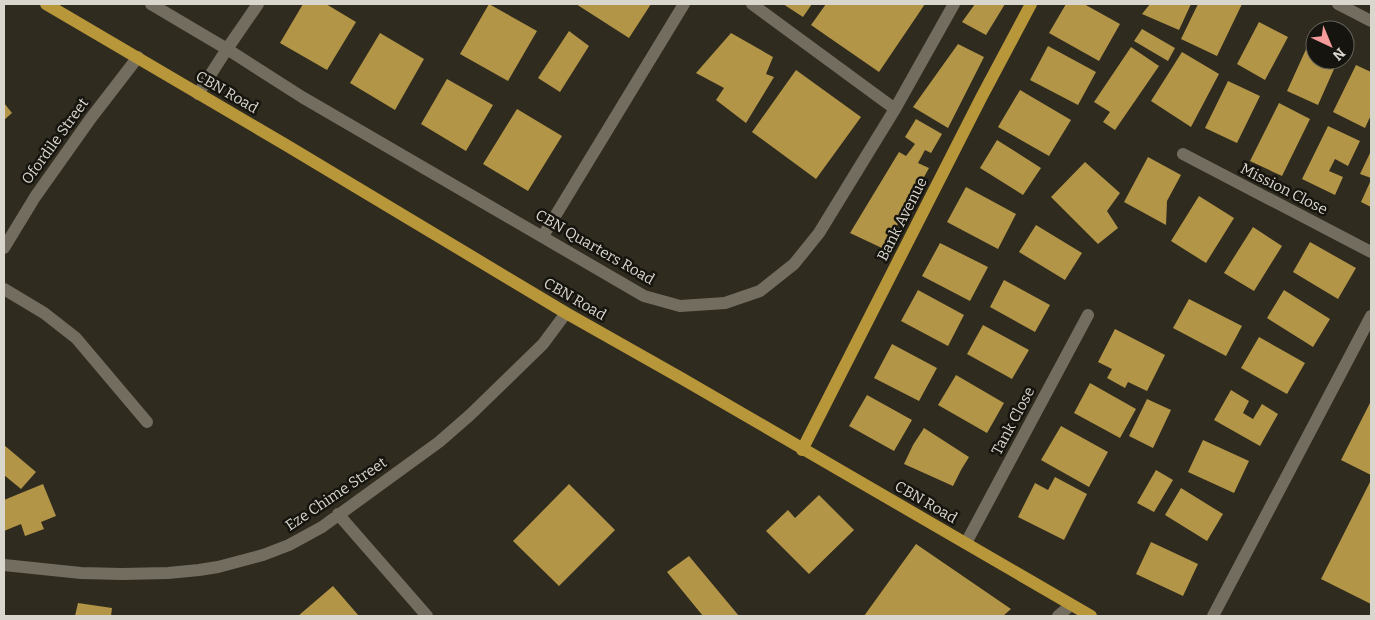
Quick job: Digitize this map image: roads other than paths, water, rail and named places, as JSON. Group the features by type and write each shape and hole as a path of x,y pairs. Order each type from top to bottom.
{"main road":[{"name":"CBN Road","path":"46,4 566,313 1091,616"},
{"name":"Bank Avenue","path":"802,450 981,98 1031,4"}],"street":[{"name":"CBN Quarters Road","path":"151,4 227,49 302,97 644,296 680,306 725,303 760,290 794,264 819,233 895,109 954,4"},
{"path":"198,94 258,4"},
{"path":"543,236 684,4"},
{"path":"752,4 895,109"},
{"path":"1338,4 1371,21"},
{"name":"Ofordile Street","path":"4,248 40,189 138,57"},
{"name":"Mission Close","path":"1183,154 1371,252"},
{"path":"4,289 44,312 76,338 147,422"},
{"name":"Eze Chime Street","path":"4,565 47,570 122,574 199,570 263,556 289,545 322,526 439,442 470,415 543,344 566,313"},
{"name":"Tank Close","path":"966,543 1088,314"},
{"path":"1213,616 1371,316"},
{"path":"338,514 427,616"},
{"path":"1058,616 1071,605"}]}
